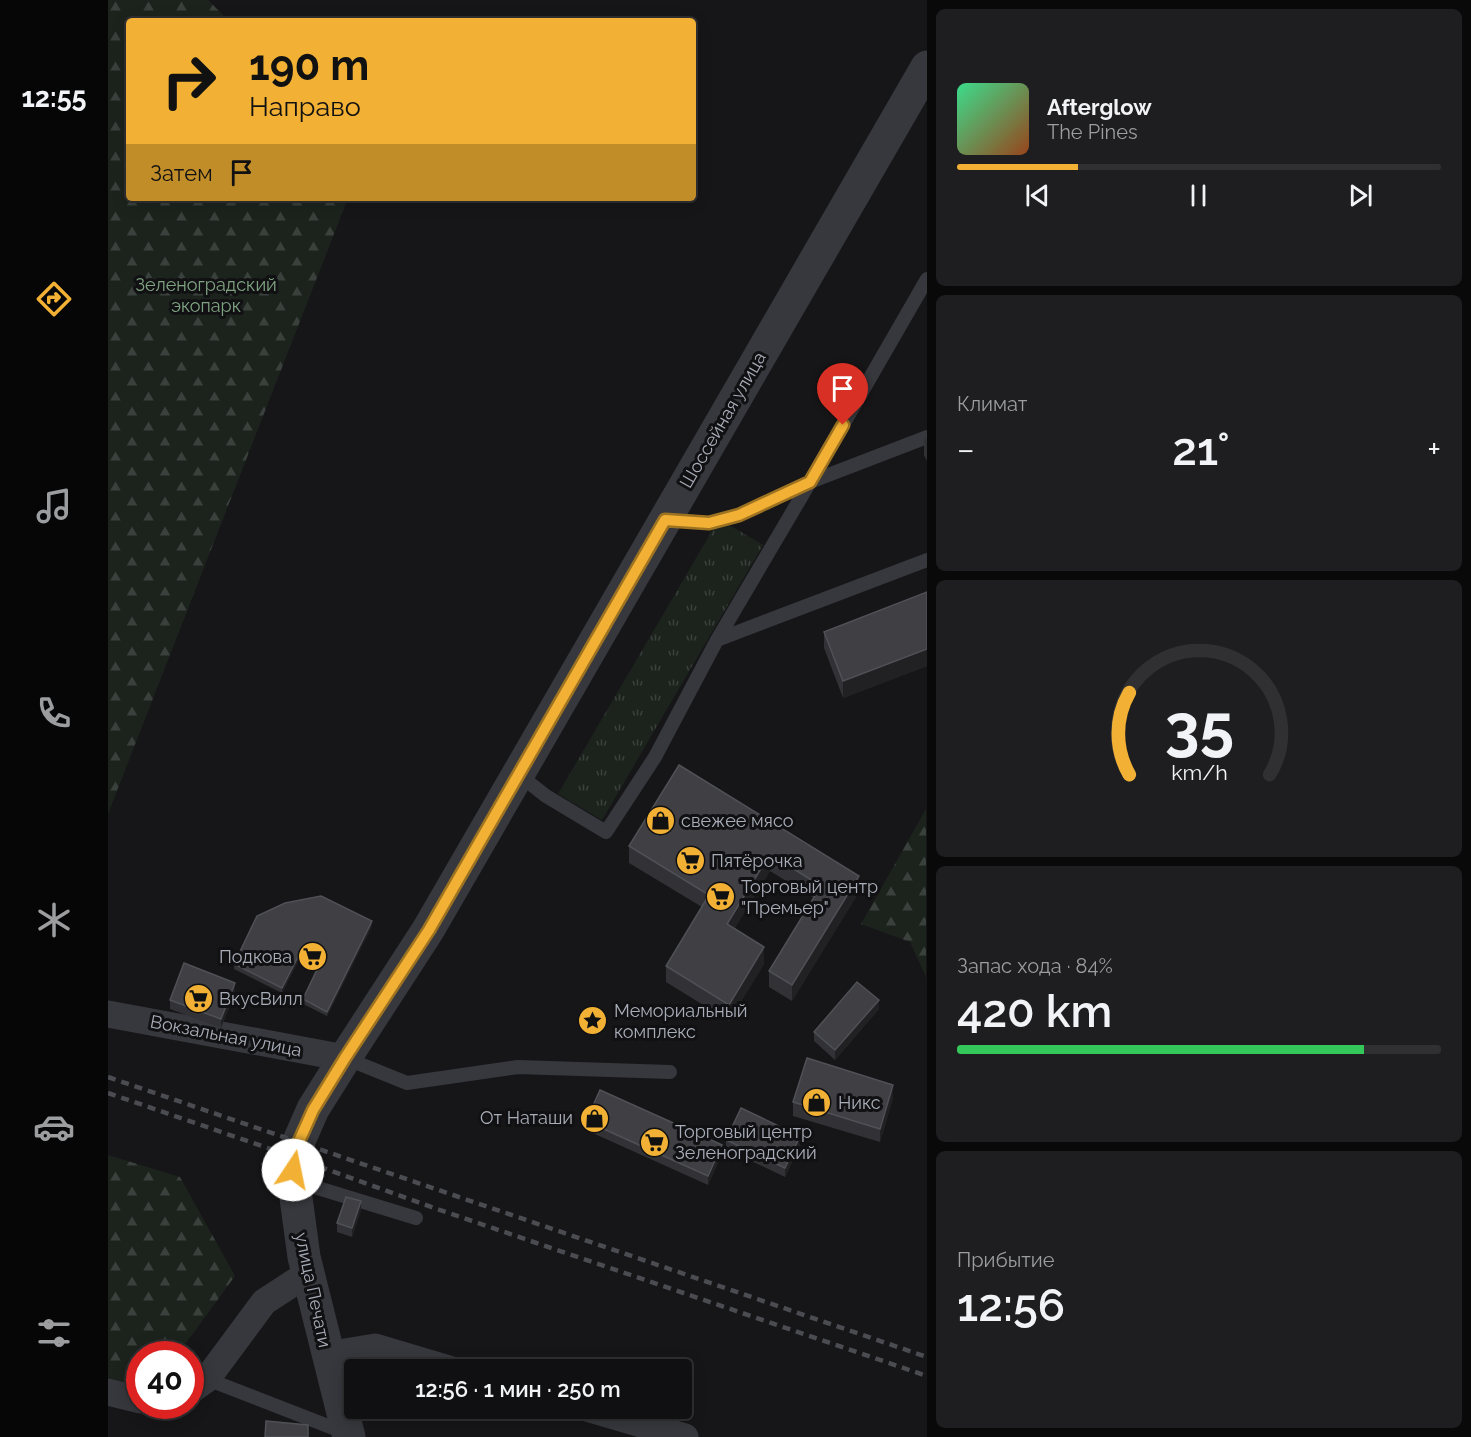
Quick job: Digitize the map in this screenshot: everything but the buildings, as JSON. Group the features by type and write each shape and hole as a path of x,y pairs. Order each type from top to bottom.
{"street":[{"name":"Шоссейная улица","path":"298,1142 313,1110 345,1058 429,930 927,67"},
{"name":"Вокзальная улица","path":"108,1014 345,1058"},
{"name":"улица Печати","path":"298,1142 292,1157 307,1274 348,1435"},
{"path":"204,1379 264,1302 307,1274"},
{"path":"327,1355 375,1347 415,1359"},
{"path":"108,1392 126,1396"},
{"path":"624,1419 685,1437"}],"lane":[{"path":"518,774 546,796 606,832 655,757 717,640 927,279"},
{"path":"665,520 709,523 739,515 810,482 927,437"},
{"path":"717,640 927,560"},
{"path":"345,1058 407,1083 518,1066 670,1072"},
{"path":"294,1183 308,1185 416,1218"},
{"path":"204,1387 348,1435"}],"green space":[{"name":"Зеленоградский экопарк","path":"108,0 208,0 226,18 126,18 126,201 347,201 108,814"},
{"path":"719,519 763,545 602,820 558,794"},
{"path":"926,809 926,977 910,942 861,924"},
{"path":"108,1155 180,1177 235,1276 188,1341 126,1341 126,1392 108,1387"}],"railway":[{"path":"108,1077 927,1357"},
{"path":"108,1093 434,1208 927,1376"}],"place":[{"name":"свежее мясо","path":"660,821"},
{"name":"Пятёрочка","path":"690,861"},
{"name":"Торговый центр \"Премьер\"","path":"720,897"},
{"name":"Подкова","path":"313,957"},
{"name":"ВкусВилл","path":"198,999"},
{"name":"Мемориальный комплекс","path":"593,1021"},
{"name":"Никс","path":"817,1103"},
{"name":"От Наташи","path":"594,1118"},
{"name":"Торговый центр Зеленоградский","path":"654,1142"}],"route":[{"path":"293,1170 292,1157 313,1110 429,930 665,520 709,523 739,515 810,482 843,425"}]}
